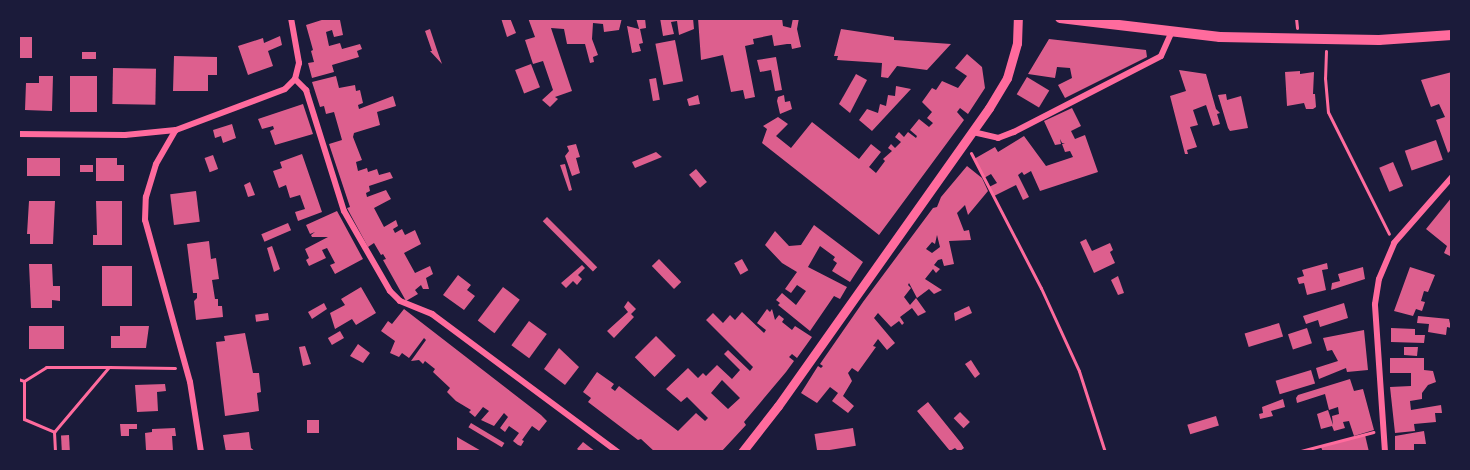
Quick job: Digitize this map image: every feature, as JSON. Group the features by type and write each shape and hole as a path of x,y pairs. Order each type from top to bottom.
{"main road":[{"path":"1060,18 1220,37 1326,40 1402,39 1452,35"}],"street":[{"path":"18,134 125,135 176,130 285,89 295,79 299,63 291,18"},
{"path":"742,452 778,406 973,132 1007,78 1017,43 1018,18"},
{"path":"973,132 998,138 1014,132 1161,56 1172,31"},
{"path":"295,79 306,90 344,211 390,291 400,301 432,314 618,452"},
{"path":"176,130 151,178 146,197 145,220 186,369 201,452"},
{"path":"1385,452 1375,304 1379,279 1386,256 1394,243 1452,177"}],"path":[{"path":"1326,40 1325,78 1328,112 1394,243"},
{"path":"967,141 976,166 1041,288 1079,371 1105,452"},
{"path":"24,381 46,367 186,369"},
{"path":"56,452 54,432 109,367"},
{"path":"18,379 24,381"},
{"path":"24,381 24,419 54,432"},
{"path":"1297,452 1384,429"}],"building":[{"path":"328,18 346,19 340,20 343,35 334,37 332,30 326,32 329,46 340,43 342,49 360,44 362,49 357,51 359,57 332,65 334,72 312,78 308,63 314,62 311,51 313,50 306,25"},
{"path":"501,18 510,18 516,33 507,37"},
{"path":"528,18 622,18 619,30 604,32 603,24 593,23 592,39 598,55 593,57 594,62 590,63 585,44 567,44 564,29 551,28 572,91 555,97 558,99 550,107 542,100 553,90 543,61 533,64 525,40 535,37"},
{"path":"636,18 645,18 646,28 640,29 643,43 639,44 641,51 632,53 627,26 639,29"},
{"path":"660,18 693,18 694,29 679,35 677,21 671,22 674,34 663,36"},
{"path":"698,18 782,18 783,26 791,28 793,18 799,18 797,29 801,47 792,49 791,44 774,46 772,35 753,39 754,44 745,46 755,97 745,99 743,90 731,92 723,55 701,60"},
{"path":"430,29 442,64 430,51 432,51 425,31"},
{"path":"841,29 894,37 894,40 951,44 927,70 897,66 888,78 881,77 882,63 837,60 838,56 834,56"},
{"path":"280,36 282,45 268,51 273,66 248,75 238,46 263,38 264,43"},
{"path":"20,37 32,37 32,58 20,58"},
{"path":"1049,39 1146,50 1147,57 1065,98 1058,85 1072,78 1070,68 1057,67 1055,78 1028,74"},
{"path":"675,40 683,81 663,85 655,44"},
{"path":"82,52 96,52 96,59 82,59"},
{"path":"967,54 982,67 985,88 968,114 960,108 957,112 964,120 879,235 762,143 767,129 763,126 778,117 788,124 776,136 791,148 812,122 859,159 871,144 881,152 869,167 876,173 885,161 883,159 892,151 888,148 891,144 895,148 901,142 895,137 899,132 904,137 908,132 916,138 917,136 910,130 919,119 929,127 933,123 927,118 932,112 922,102 932,88 936,90 942,81 958,88 967,76 955,68"},
{"path":"174,56 217,57 217,75 208,75 208,91 173,91"},
{"path":"776,57 782,90 775,91 771,70 760,72 757,60"},
{"path":"531,64 540,87 524,93 515,70"},
{"path":"113,68 156,69 155,105 112,104"},
{"path":"1179,70 1206,74 1216,109 1220,113 1217,114 1220,124 1213,126 1206,105 1193,110 1198,125 1190,127 1197,147 1187,150 1188,154 1185,154 1170,96 1186,91"},
{"path":"1300,71 1300,74 1314,72 1313,94 1315,94 1316,107 1313,109 1306,109 1304,103 1287,106 1285,72"},
{"path":"1452,72 1452,149 1448,153 1436,120 1445,117 1439,104 1431,107 1421,80"},
{"path":"856,74 867,80 850,113 839,104"},
{"path":"39,76 53,76 52,111 25,110 26,83 39,83"},
{"path":"70,76 97,76 97,112 70,112"},
{"path":"336,76 339,88 355,85 356,91 360,90 363,103 358,105 359,109 393,96 396,106 377,112 380,125 354,133 353,137 362,160 356,162 358,171 367,168 368,172 377,169 379,175 390,172 393,178 369,186 370,191 366,193 367,197 386,190 391,199 374,208 384,227 396,220 398,226 393,229 395,233 402,229 405,235 415,230 421,244 404,253 415,273 430,266 433,274 426,278 429,289 423,289 421,285 415,290 418,294 406,301 383,260 386,259 383,254 381,255 374,243 368,247 347,208 350,207 329,144 342,140 334,112 326,114 324,106 320,107 312,82"},
{"path":"1027,77 1049,90 1039,108 1017,94"},
{"path":"656,78 660,100 653,101 649,79"},
{"path":"896,86 911,89 872,131 859,120 867,109 878,113 880,104 886,106 888,95 895,96"},
{"path":"1226,94 1227,100 1241,96 1248,128 1230,131 1228,128 1218,95"},
{"path":"698,95 700,104 689,106 687,99"},
{"path":"784,95 785,102 790,101 792,109 780,114 777,101 778,97"},
{"path":"303,104 313,134 275,145 270,131 274,129 273,126 262,129 258,119"},
{"path":"1072,108 1081,126 1071,131 1075,139 1085,135 1098,172 1040,191 1031,171 1024,175 1022,172 1018,175 1029,197 1023,200 1016,185 994,196 989,187 997,183 991,174 984,178 974,159 995,147 998,152 1024,136 1046,166 1073,157 1070,151 1065,152 1062,144 1065,143 1062,143 1060,139 1061,144 1055,145 1044,121"},
{"path":"232,124 236,138 223,143 221,136 215,138 213,130"},
{"path":"1436,140 1443,160 1412,171 1405,151"},
{"path":"576,144 580,157 576,158 580,173 572,176 565,156 569,151 567,146"},
{"path":"656,152 662,157 635,168 632,162"},
{"path":"302,154 322,212 298,221 295,212 305,209 300,195 290,198 286,185 279,188 273,171 282,168 280,162"},
{"path":"213,155 218,169 210,172 205,158"},
{"path":"27,158 60,158 60,176 27,176"},
{"path":"96,158 117,158 117,165 124,165 124,181 96,181"},
{"path":"1393,162 1403,186 1389,192 1379,168"},
{"path":"565,164 572,190 569,191 560,165"},
{"path":"80,165 93,165 93,172 80,172"},
{"path":"967,166 982,178 988,191 968,215 965,205 957,213 964,231 969,230 971,240 949,241 954,264 944,266 942,259 938,260 934,265 940,269 936,273 933,269 925,279 942,290 934,294 929,289 917,298 909,283 911,288 904,297 910,305 916,298 926,312 918,316 912,308 900,317 904,323 902,325 899,321 891,327 878,313 874,318 895,343 887,350 878,339 873,346 876,347 858,372 852,368 848,373 852,381 843,396 854,406 848,413 832,401 838,393 830,387 817,403 801,393 818,366 821,368 823,366 820,364 863,302 933,208 937,207 941,197","holes":["937,235 940,247 932,253 926,249 932,242 935,244"]},
{"path":"696,169 707,182 700,188 689,175"},
{"path":"250,182 255,195 248,197 244,185"},
{"path":"196,191 200,222 174,225 170,194"},
{"path":"1452,197 1452,257 1444,253 1447,246 1426,229"},
{"path":"29,201 55,201 53,244 30,244 30,234 27,234"},
{"path":"96,201 122,201 122,245 93,245 93,235 97,235"},
{"path":"337,211 363,259 335,274 330,265 335,263 327,248 322,250 326,258 309,266 306,260 309,258 305,249 328,237 312,237 311,235 315,232 310,234 306,225"},
{"path":"547,217 597,267 593,271 543,221"},
{"path":"288,223 291,230 264,242 261,234"},
{"path":"814,225 863,262 850,282 832,271 837,263 833,260 835,257 820,246 808,267 847,287 840,299 834,296 810,331 778,305 780,303 776,300 782,293 796,305 806,291 797,285 791,293 785,289 797,272 782,263 765,245 775,231 789,246 801,245"},
{"path":"1086,239 1092,251 1110,243 1113,250 1110,252 1115,263 1094,273 1080,242"},
{"path":"209,241 211,259 216,258 219,279 212,280 215,299 218,299 218,306 222,306 223,317 196,320 194,301 197,293 193,293 187,244"},
{"path":"272,246 280,269 274,272 267,248"},
{"path":"659,259 681,282 674,289 652,266"},
{"path":"742,259 748,270 740,275 734,263"},
{"path":"1327,263 1328,269 1322,270 1326,290 1307,295 1304,283 1299,284 1297,278 1304,276 1302,270"},
{"path":"29,264 52,264 53,286 60,286 60,301 52,300 52,308 31,308"},
{"path":"582,265 585,268 578,275 582,279 577,285 573,281 566,288 561,283"},
{"path":"102,266 132,266 132,306 102,306"},
{"path":"1363,267 1365,279 1331,290 1332,283 1340,281 1338,274"},
{"path":"1410,267 1435,275 1428,292 1424,291 1421,301 1425,302 1422,311 1416,309 1413,316 1394,311"},
{"path":"458,275 471,285 467,290 475,296 464,310 443,295"},
{"path":"1118,276 1124,293 1118,295 1111,280"},
{"path":"361,287 376,313 356,325 352,319 335,329 330,313 345,305 341,299"},
{"path":"503,287 520,300 494,333 478,321"},
{"path":"628,301 636,309 631,314 634,317 614,338 607,331 628,312 624,307"},
{"path":"324,303 327,309 312,319 308,312"},
{"path":"1344,303 1348,318 1320,327 1318,320 1306,324 1303,316"},
{"path":"969,306 972,313 955,321 954,313"},
{"path":"404,309 541,415 547,421 539,431 532,426 522,440 524,441 521,446 513,441 519,433 509,426 505,432 500,428 508,417 504,413 494,426 481,420 489,411 483,407 475,417 469,412 471,410 447,392 450,388 433,372 435,369 425,361 423,364 419,360 411,361 426,340 424,338 409,358 402,353 399,357 390,353 395,341 381,331 388,321 392,324"},
{"path":"767,309 770,312 772,309 775,320 779,315 784,319 782,322 792,330 795,326 812,337 797,358 792,354 789,357 794,361 744,422 746,425 721,452 655,452 641,439 638,440 588,402 591,398 583,392 597,372 614,384 611,388 615,391 619,386 678,431 696,413 705,421 708,418 687,397 681,402 666,389 688,368 698,378 703,373 706,376 717,365 732,379 740,370 724,354 728,350 750,371 753,367 706,320 713,313 723,323 730,315 735,320 742,312 764,333 766,330 757,323","holes":["722,380 740,398 728,409 711,393"]},
{"path":"268,313 269,320 256,322 255,315"},
{"path":"1418,316 1449,319 1451,328 1447,327 1446,335 1428,332 1429,324 1417,323"},
{"path":"529,321 547,334 529,358 511,345"},
{"path":"1279,323 1283,336 1249,347 1245,334"},
{"path":"29,326 64,326 64,349 29,349"},
{"path":"120,326 149,326 146,348 111,348 111,336 120,336"},
{"path":"1307,328 1312,343 1293,349 1288,334"},
{"path":"1391,328 1415,329 1415,335 1425,335 1424,343 1391,342"},
{"path":"1364,330 1368,370 1347,372 1346,368 1319,379 1316,368 1338,361 1332,350 1327,351 1323,338"},
{"path":"340,331 344,338 332,345 328,338"},
{"path":"245,333 253,373 259,373 261,392 257,393 259,411 225,416 216,342 225,341 224,336"},
{"path":"656,336 676,356 655,377 635,357"},
{"path":"358,344 370,353 363,363 350,356"},
{"path":"305,346 311,364 303,366 299,347"},
{"path":"1404,347 1418,347 1417,356 1404,355"},
{"path":"559,348 579,367 565,385 544,369"},
{"path":"1390,358 1424,358 1424,370 1433,371 1436,382 1428,385 1422,393 1422,399 1410,401 1411,410 1441,405 1442,413 1435,413 1436,422 1414,424 1415,431 1395,433 1390,387 1411,386 1411,373 1390,373"},
{"path":"971,360 980,374 975,378 965,364"},
{"path":"1311,370 1315,383 1280,394 1276,381"},
{"path":"1350,379 1354,391 1363,389 1374,430 1354,436 1349,421 1343,422 1345,428 1334,431 1332,426 1321,429 1317,414 1328,410 1333,425 1332,416 1339,414 1338,407 1329,410 1325,394 1297,403 1298,395"},
{"path":"165,384 166,391 157,392 158,411 137,412 135,385"},
{"path":"1283,399 1285,407 1271,411 1273,416 1260,419 1259,414 1263,413 1262,407"},
{"path":"928,402 961,443 964,448 959,452 955,448 950,451 917,411"},
{"path":"960,412 970,422 964,428 954,418"},
{"path":"1216,416 1219,426 1190,434 1187,425"},
{"path":"307,420 319,420 319,433 307,433"},
{"path":"471,423 504,443 502,447 468,427"},
{"path":"120,424 137,424 137,429 129,429 129,436 121,436"},
{"path":"175,428 176,436 172,436 173,451 146,450 145,433 152,432 152,429"},
{"path":"853,428 856,446 817,452 814,434"},
{"path":"1424,431 1426,444 1414,444 1414,452 1395,452 1395,436"},
{"path":"249,432 251,448 256,452 226,452 223,435"},
{"path":"61,435 69,435 70,452 62,452"},
{"path":"1365,435 1369,452 1323,452 1321,447"},
{"path":"457,437 483,452 457,452"},
{"path":"583,442 596,452 581,452 577,449"}]}
